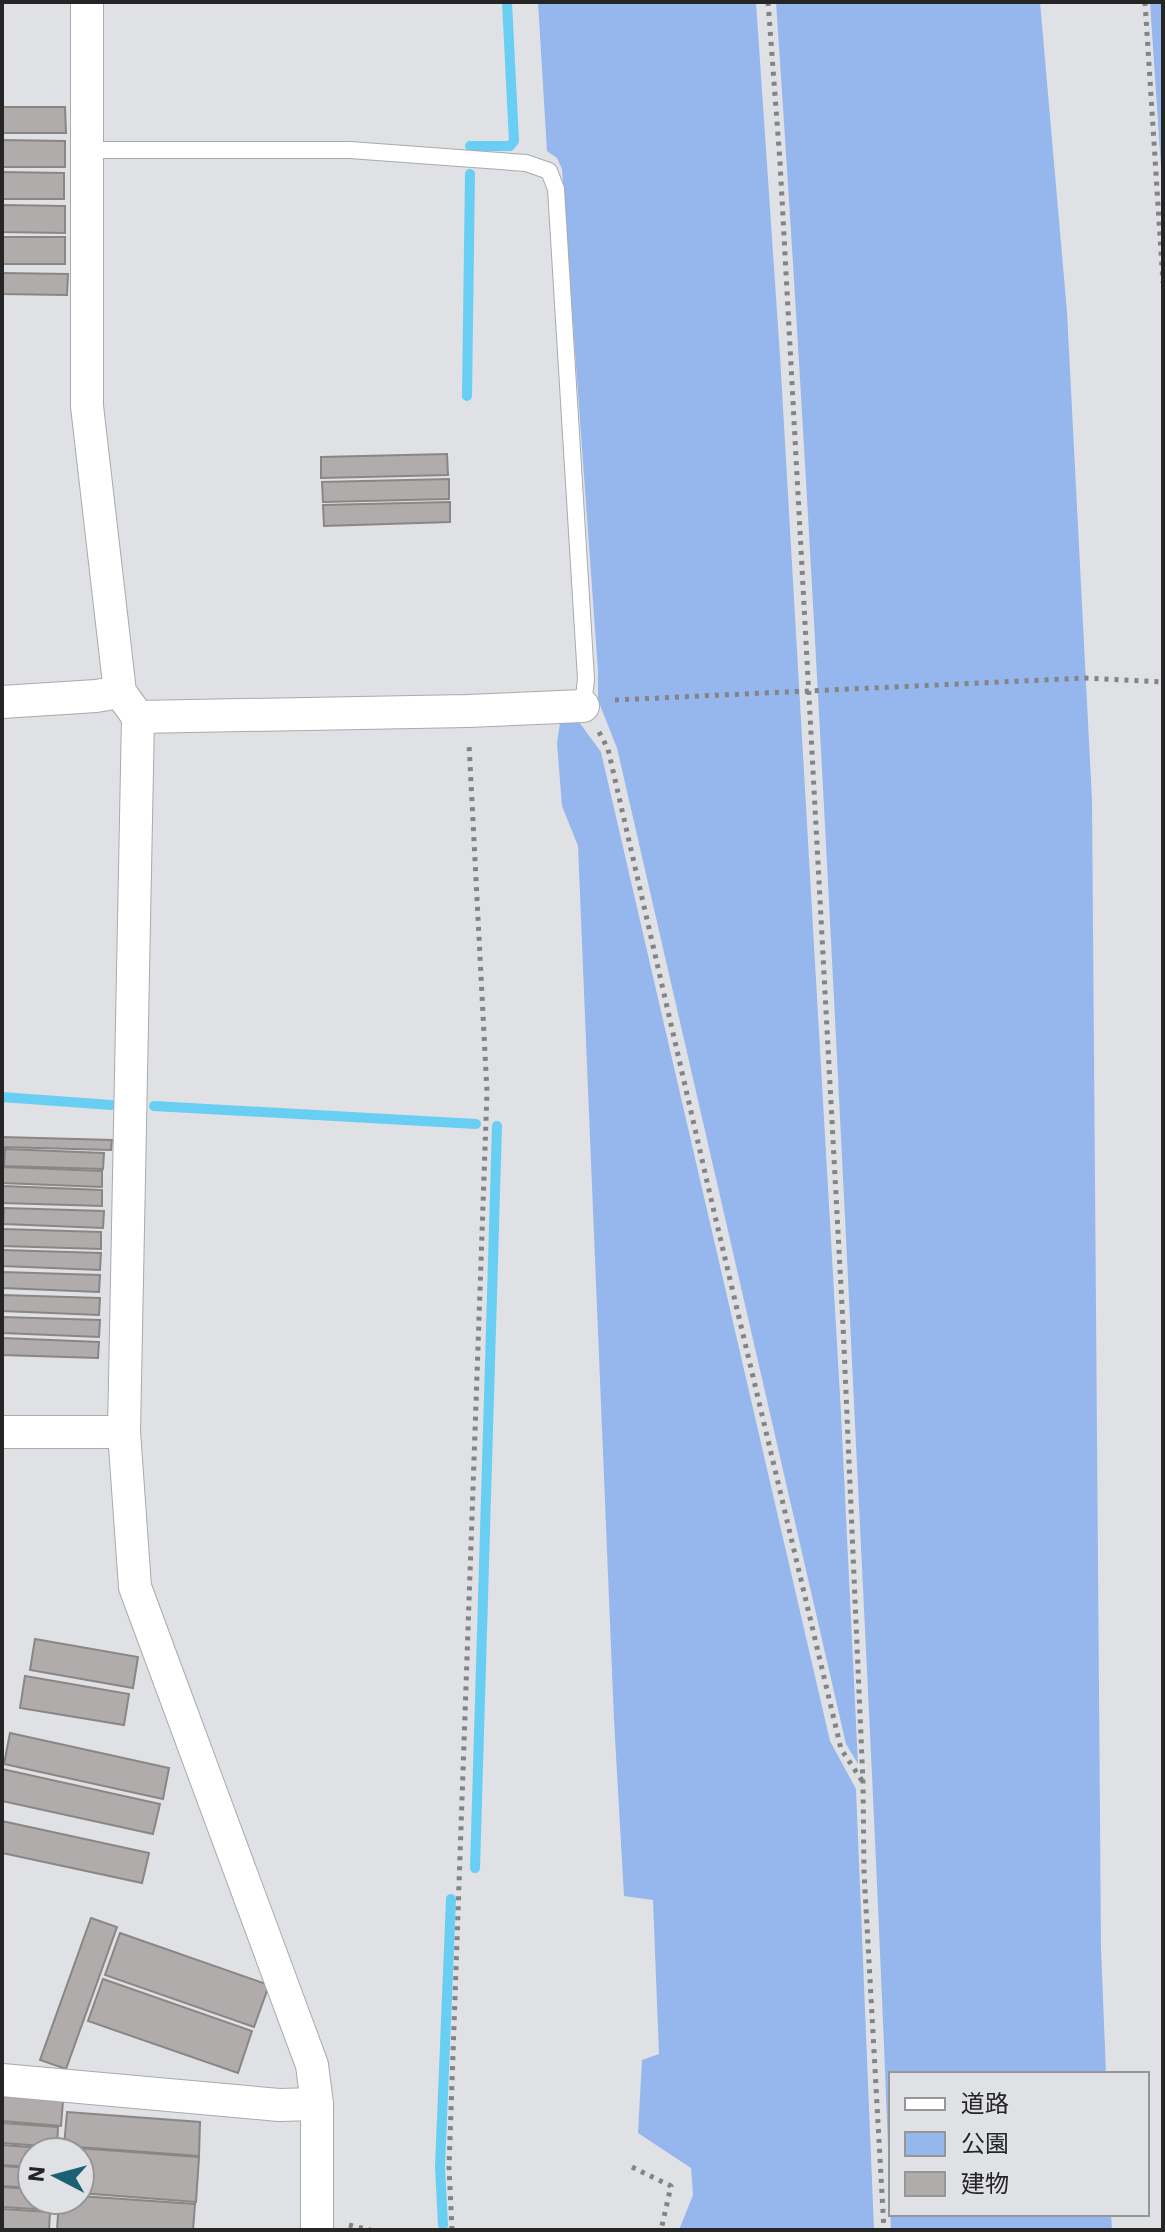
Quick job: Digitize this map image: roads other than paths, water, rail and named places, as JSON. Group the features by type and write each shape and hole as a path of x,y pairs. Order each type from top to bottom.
{"street":[{"path":"87,2 87,406 129,704 124,1432 135,1587 312,2065 317,2104 317,2230"},
{"path":"2,702 96,696 129,704 467,711 598,703"},
{"path":"2,1432 124,1432"},
{"path":"2,2080 279,2105 317,2104"}],"lane":[{"path":"87,150 350,150 526,163 549,171 556,189 586,679 598,703"}],"waterway":[{"path":"470,146 510,146 514,141 507,2"},
{"path":"467,396 470,174"},
{"path":"2,1097 111,1105"},
{"path":"154,1106 476,1124"},
{"path":"475,1868 497,1126"},
{"path":"443,2225 440,2167 451,1899"}]}
